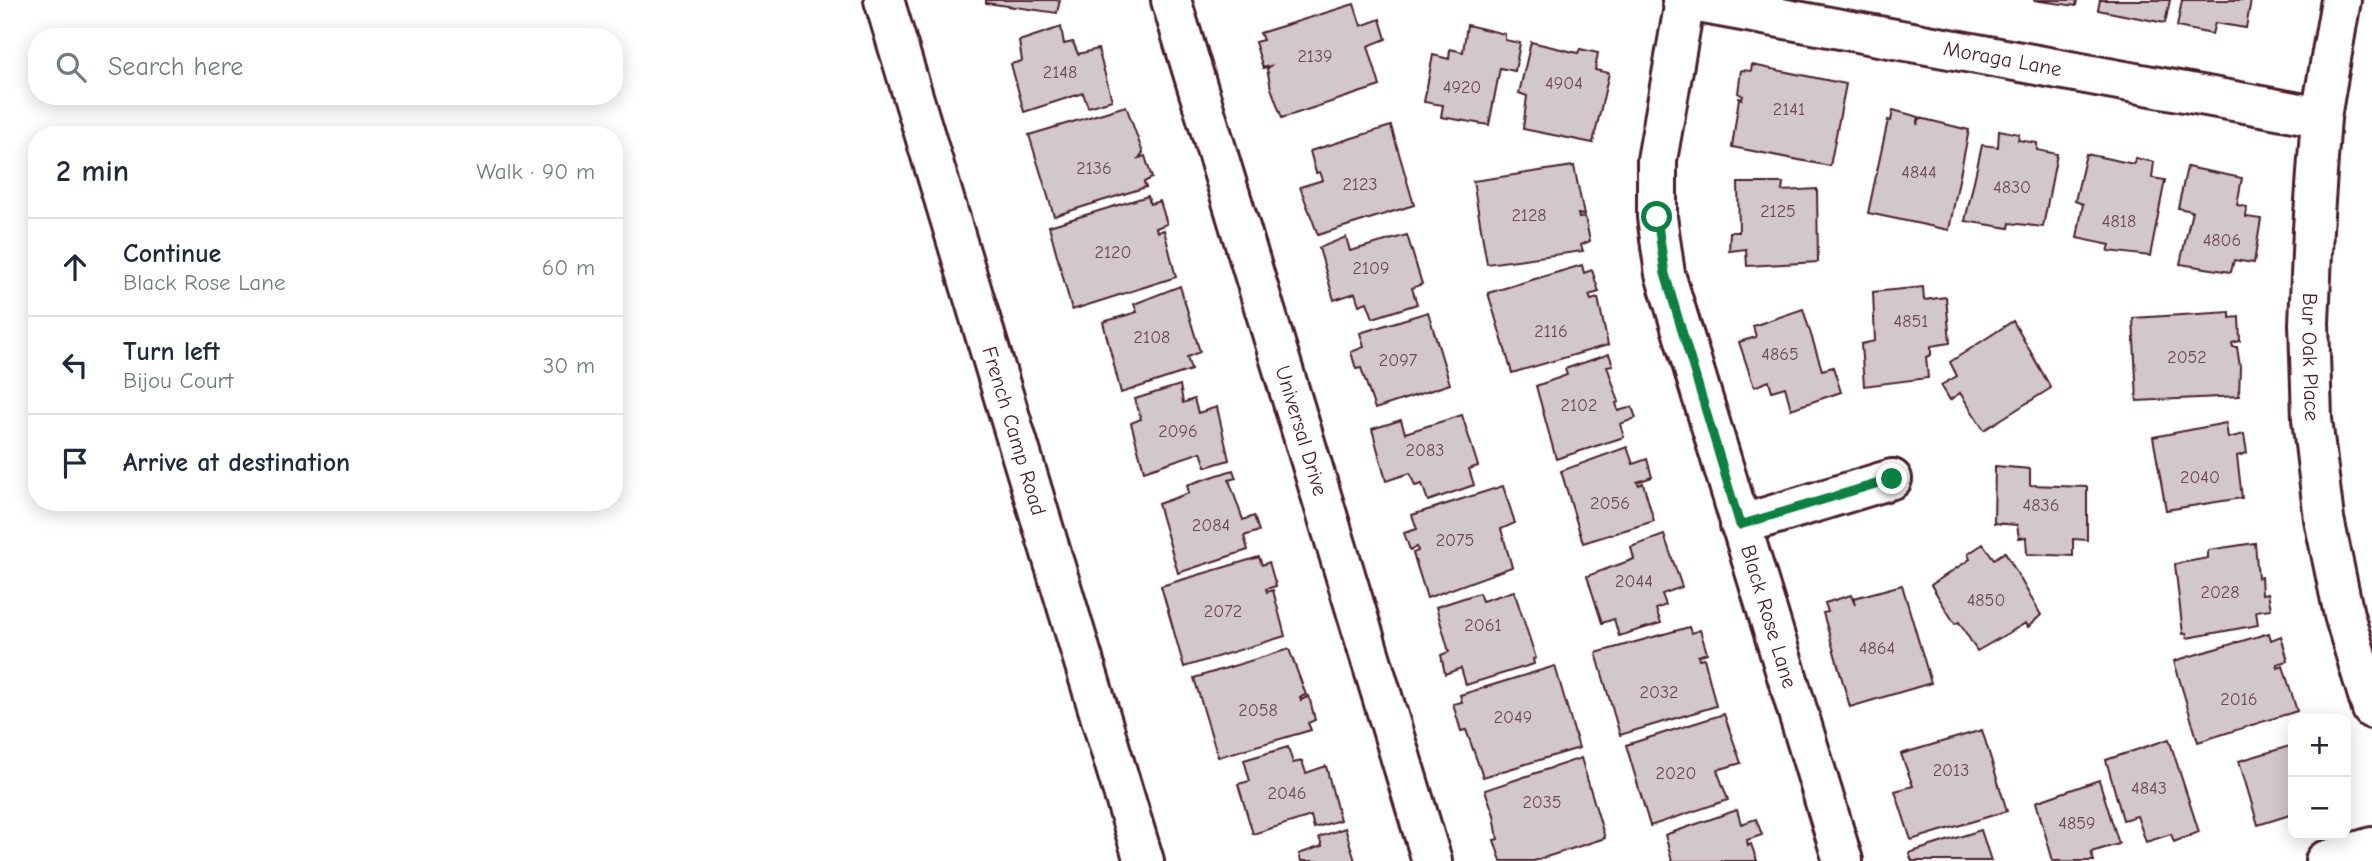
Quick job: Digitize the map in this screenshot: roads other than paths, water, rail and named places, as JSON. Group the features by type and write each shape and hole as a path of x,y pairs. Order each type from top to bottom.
{"street":[{"name":"French Camp Road","path":"884,0 1144,861"},
{"name":"Universal Drive","path":"1171,0 1432,861"},
{"name":"Moraga Lane","path":"1684,0 2321,117"},
{"name":"Black Rose Lane","path":"1684,0 1657,160 1657,217 1665,274 1843,861"},
{"name":"Bur Oak Place","path":"2341,0 2321,117 2309,323 2312,419 2332,555 2344,615 2372,709"},
{"path":"1740,525 1892,479"},
{"path":"2325,861 2372,847"}]}
